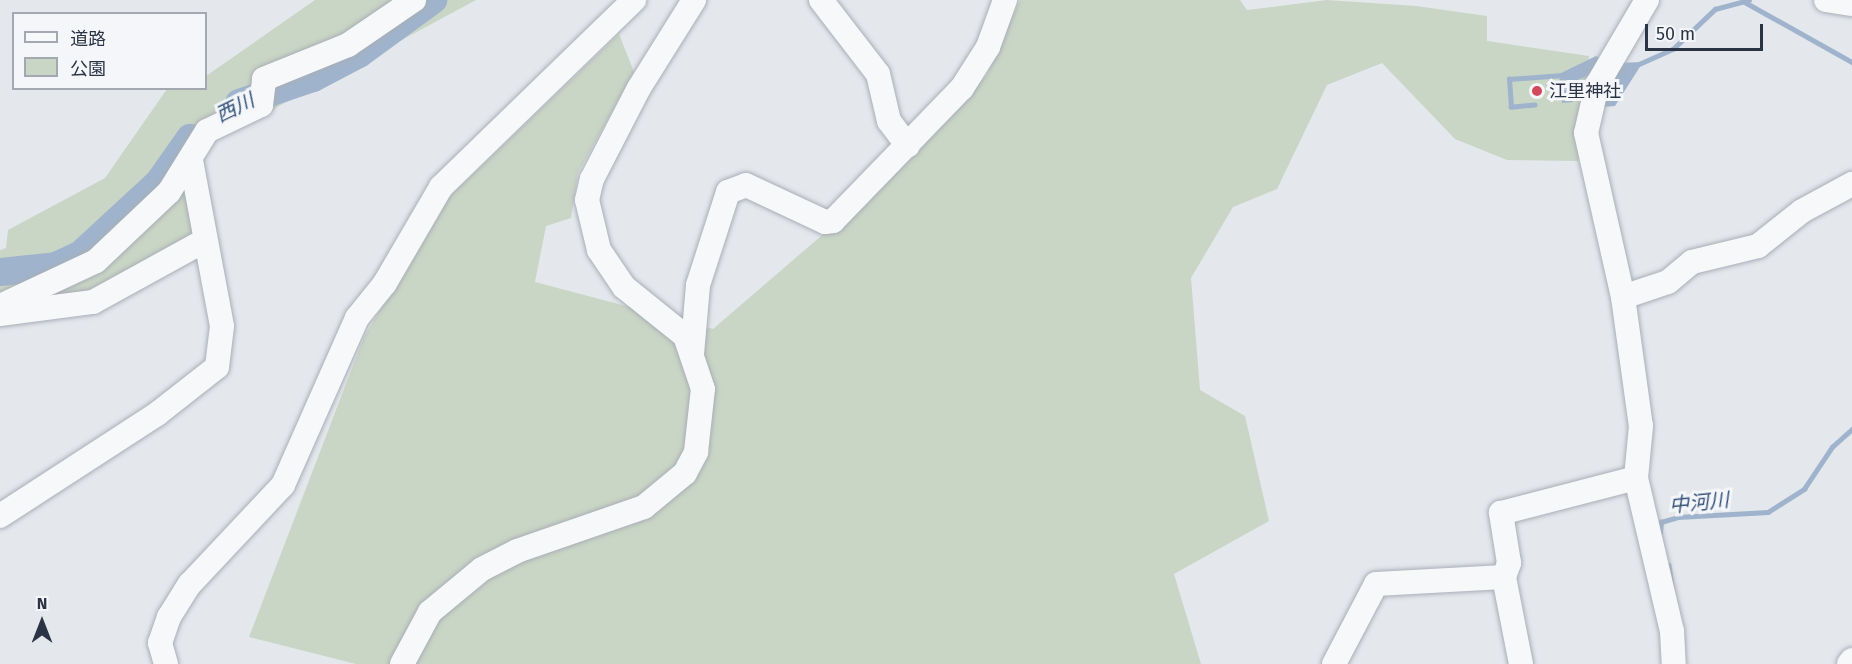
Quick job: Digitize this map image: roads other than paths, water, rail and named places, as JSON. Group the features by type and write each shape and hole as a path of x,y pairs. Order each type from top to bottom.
{"street":[{"path":"0,306 96,261 169,192 191,161 207,131 262,92 348,45 414,0"},
{"path":"166,664 160,644 169,617 190,584 283,485 357,318 385,283 441,187 634,0"},
{"path":"402,664 430,612 482,569 517,551 644,507 685,473 696,452 703,389 692,354 674,322 624,287 599,250 587,200 592,179 650,69 694,0"},
{"path":"821,0 878,74 889,121 908,146"},
{"path":"692,354 698,285 733,187 746,185 829,222 908,146 962,88 988,47 1005,0"},
{"path":"1647,0 1612,54 1587,118 1593,174 1623,297 1641,426 1636,478 1668,617 1674,664"},
{"path":"1826,0 1852,4"},
{"path":"0,516 158,414 217,367 222,326 204,241 191,161"},
{"path":"1623,297 1668,282 1692,262 1758,246 1802,211 1852,184"},
{"path":"0,314 93,302 204,241"},
{"path":"1521,664 1504,577 1509,563 1501,513 1636,478"},
{"path":"1334,664 1376,584 1504,577"},
{"path":"1849,664 1852,660"}],"water":[{"path":"1596,56 1602,59 1589,75 1571,83 1573,102 1562,103 1559,74"},
{"path":"1643,62 1615,106 1603,107 1619,70 1616,63"}],"waterway":[{"name":"西川","path":"239,103 313,78 359,54 433,0"},
{"path":"1639,64 1673,49 1715,9 1749,0"},
{"path":"1743,1 1852,62"},
{"path":"1535,105 1511,107 1509,79 1562,75"},
{"name":"西川","path":"0,272 56,266 80,255 159,182 190,138"},
{"name":"中河川","path":"1660,533 1661,522 1678,517 1768,512 1804,489 1832,447 1852,429"},
{"name":"中河川","path":"1669,565 1674,602"}],"place":[{"name":"江里神社","path":"1537,91"}]}
